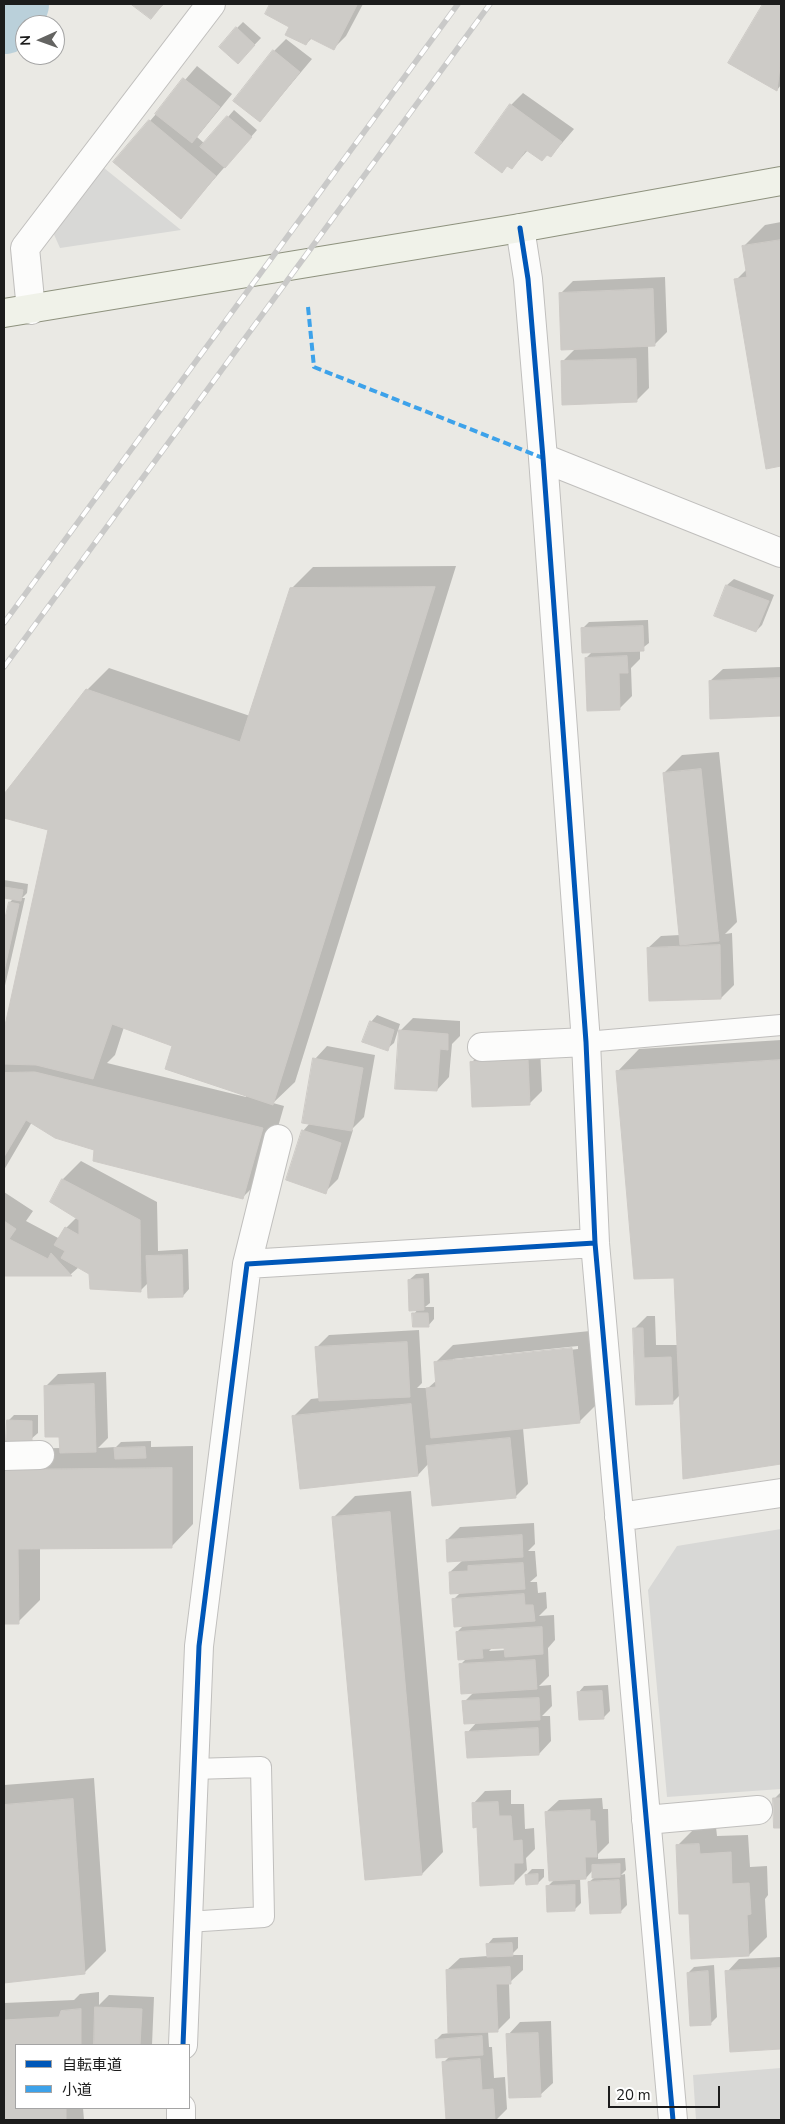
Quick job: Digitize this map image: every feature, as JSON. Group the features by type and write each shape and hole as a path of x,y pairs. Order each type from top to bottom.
{"street":[{"path":"31,310 25,248 211,4"},
{"path":"4,314 520,228 781,181"},
{"path":"520,228 528,279 543,458 586,1042 595,1243 673,2120"},
{"path":"543,458 781,553"},
{"path":"482,1047 586,1042"},
{"path":"183,2044 199,1646 247,1264 278,1139"},
{"path":"247,1264 595,1243"},
{"path":"4,1456 40,1455"},
{"path":"619,1516 781,1493"},
{"path":"646,1820 758,1810"}],"lane":[{"path":"586,1042 781,1024"},
{"path":"187,1922 264,1917 260,1767 193,1769"}],"shaded area":[{"path":"104,168 181,230 60,248 52,230"},
{"path":"781,1529 781,1789 667,1797 648,1590 677,1546"},
{"path":"781,2068 781,2120 696,2120 693,2075"}],"building":[{"path":"131,4 163,4 151,19"},
{"path":"270,4 357,5 334,50 310,38 306,45 285,35 289,27 265,14"},
{"path":"763,4 781,4 781,58 777,91 728,63"},
{"path":"236,27 255,45 238,64 219,47"},
{"path":"273,50 300,72 260,122 233,101"},
{"path":"183,78 220,107 192,143 155,114"},
{"path":"510,104 562,142 551,157 547,155 542,161 526,150 512,169 507,166 502,173 475,153"},
{"path":"227,116 252,137 225,168 200,147"},
{"path":"149,120 216,176 181,219 113,162"},
{"path":"781,240 781,466 766,469 734,279 747,277 742,246"},
{"path":"653,289 655,346 561,350 559,293"},
{"path":"636,359 637,402 562,405 561,361"},
{"path":"726,585 769,601 756,632 714,616"},
{"path":"435,587 273,1105 165,1069 172,1046 112,1024 93,1079 36,1065 4,1064 4,1030 48,830 4,818 4,794 86,689 240,742 290,588"},
{"path":"643,626 644,651 582,653 581,628"},
{"path":"627,656 628,673 619,673 620,710 587,711 585,658"},
{"path":"781,678 781,716 710,719 709,681"},
{"path":"701,769 719,941 680,945 663,773"},
{"path":"4,887 23,890 21,901 4,898"},
{"path":"9,902 19,904 4,972 4,923"},
{"path":"720,945 721,999 649,1001 647,948"},
{"path":"370,1021 394,1030 388,1051 362,1042"},
{"path":"399,1030 448,1034 448,1050 440,1049 437,1091 395,1089"},
{"path":"313,1058 363,1068 352,1131 302,1123"},
{"path":"528,1060 530,1105 472,1107 470,1062"},
{"path":"781,1060 781,1464 683,1479 674,1278 634,1279 616,1071"},
{"path":"35,1072 263,1128 243,1199 93,1161 94,1150 55,1138 26,1120 4,1157 4,1073"},
{"path":"302,1130 341,1143 326,1194 286,1180"},
{"path":"62,1179 140,1220 141,1292 90,1289 89,1274 61,1258 65,1251 54,1245 65,1227 79,1235 79,1220 50,1202"},
{"path":"4,1221 16,1229 9,1239 48,1259 51,1253 72,1276 4,1276"},
{"path":"182,1255 183,1297 148,1298 146,1256"},
{"path":"423,1279 424,1310 409,1311 408,1280"},
{"path":"412,1313 428,1313 429,1327 413,1327"},
{"path":"633,1328 643,1328 644,1358 671,1357 673,1404 636,1405"},
{"path":"407,1342 410,1397 319,1401 315,1347"},
{"path":"572,1348 580,1423 431,1438 426,1388 436,1387 434,1362"},
{"path":"94,1384 96,1452 60,1453 59,1437 45,1437 44,1386"},
{"path":"411,1404 418,1476 300,1489 292,1416"},
{"path":"7,1420 32,1421 32,1441 6,1441"},
{"path":"510,1438 516,1498 432,1506 426,1446"},
{"path":"145,1447 146,1458 115,1459 114,1448"},
{"path":"172,1468 172,1548 18,1549 19,1624 4,1624 4,1470"},
{"path":"390,1512 422,1875 365,1880 332,1517"},
{"path":"522,1535 523,1557 447,1562 446,1540"},
{"path":"523,1563 525,1589 450,1594 449,1572 468,1571 468,1566"},
{"path":"524,1594 525,1605 533,1605 535,1621 454,1627 452,1599"},
{"path":"542,1627 543,1654 505,1657 504,1648 482,1649 483,1658 458,1660 456,1632"},
{"path":"535,1660 537,1689 461,1694 459,1664"},
{"path":"602,1691 604,1719 579,1720 577,1692"},
{"path":"539,1698 540,1720 464,1724 462,1701"},
{"path":"538,1728 539,1755 467,1758 465,1732"},
{"path":"773,1798 781,1798 781,1828 774,1828"},
{"path":"73,1799 85,1974 4,1983 4,1805"},
{"path":"498,1802 499,1816 511,1816 513,1841 522,1840 523,1863 514,1863 514,1884 480,1886 477,1827 473,1828 472,1803"},
{"path":"590,1810 590,1821 595,1821 597,1857 585,1857 586,1879 549,1881 545,1812"},
{"path":"699,1844 700,1854 731,1852 732,1884 749,1883 751,1914 747,1915 749,1956 691,1959 689,1914 679,1914 676,1845"},
{"path":"620,1864 620,1877 592,1878 592,1865"},
{"path":"538,1874 538,1884 526,1885 525,1875"},
{"path":"619,1880 621,1913 590,1914 588,1882"},
{"path":"575,1885 575,1911 547,1912 546,1886"},
{"path":"512,1943 513,1956 487,1957 486,1944"},
{"path":"510,1967 511,1984 496,1984 498,2032 448,2033 446,1970"},
{"path":"781,1968 781,2049 730,2052 725,1971"},
{"path":"708,1971 711,2025 690,2026 687,1973"},
{"path":"95,2007 142,2009 140,2044 94,2044"},
{"path":"81,2009 81,2044 15,2044 15,2109 66,2109 66,2120 4,2120 4,2020 59,2017 61,2011"},
{"path":"538,2033 541,2097 509,2098 506,2034"},
{"path":"482,2036 483,2055 436,2058 435,2040"},
{"path":"480,2059 482,2090 493,2089 495,2120 446,2120 442,2062"}],"waterway":[{"path":"4,20 15,4"}],"railway":[{"path":"4,623 458,4"},
{"path":"4,667 490,4"}],"marked path":[{"path":"308,307 314,367 543,458"}],"cycle path":[{"path":"520,228 528,279 543,458 586,1042 595,1243 673,2120"},
{"path":"183,2044 199,1646 247,1264 595,1243"}]}
